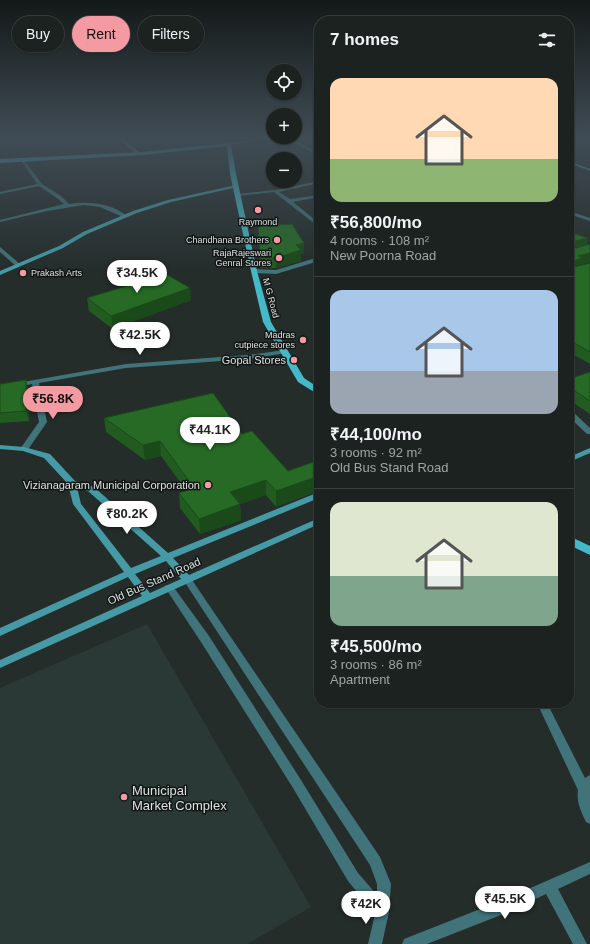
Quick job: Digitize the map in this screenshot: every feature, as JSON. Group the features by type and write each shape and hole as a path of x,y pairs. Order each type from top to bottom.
{"main road":[{"name":"M G Road","path":"236,186 254,271 267,322 301,380 314,389"},
{"path":"574,543 590,551"}],"street":[{"path":"238,195 275,191 314,183"},
{"path":"0,193 40,185 59,197 69,206"},
{"path":"0,273 61,247 85,233 126,216 170,202 236,186"},
{"path":"275,191 290,201 314,222"},
{"path":"290,201 314,197"},
{"path":"0,221 69,206 94,204 126,216"},
{"path":"574,214 590,220"},
{"path":"0,249 18,265"},
{"path":"254,271 276,272 314,261"},
{"path":"0,388 126,366 248,357 285,352"},
{"path":"24,449 44,422 35,382"},
{"path":"574,418 590,432"},
{"path":"0,447 24,449 47,456 72,483 77,504 148,597"},
{"path":"574,458 590,450"},
{"path":"72,483 91,489 167,557 187,579 375,861 384,884 382,912 375,944"},
{"name":"Old Bus Stand Road","path":"0,632 129,573 314,497"},
{"name":"Old Bus Stand Road","path":"0,664 314,523"},
{"path":"170,587 234,685 353,877 382,912"},
{"path":"545,708 587,784 583,796 584,805 590,818"},
{"path":"408,944 501,908 590,868"},
{"path":"549,886 580,944"}],"shaded area":[{"name":"Municipal Market Complex","path":"147,624 311,907 247,944 0,944 0,688"}],"building":[{"path":"292,224 304,243 296,245 301,250 276,258 260,257 258,226"},
{"path":"574,234 588,238 574,241"},
{"path":"590,244 590,253 578,256 583,258 574,261 574,248"},
{"path":"590,263 590,352 574,343 574,267"},
{"path":"166,274 190,288 111,316 87,298"},
{"path":"590,372 590,401 574,390 574,377"},
{"path":"26,380 26,411 0,413 0,384"},
{"path":"213,393 242,434 252,431 288,471 314,462 314,478 276,491 266,480 230,492 240,504 199,519 179,493 194,488 160,441 143,445 104,418"}],"place":[{"name":"Raymond","path":"258,210"},
{"name":"Chandhana Brothers","path":"277,240"},
{"name":"RajaRajeswari Genral Stores","path":"279,258"},
{"name":"Prakash Arts","path":"23,273"},
{"name":"Madras cutpiece stores","path":"303,340"},
{"name":"Gopal Stores","path":"294,360"},
{"name":"Vizianagaram Municipal Corporation","path":"208,485"},
{"name":"Municipal Market Complex","path":"124,797"}]}
